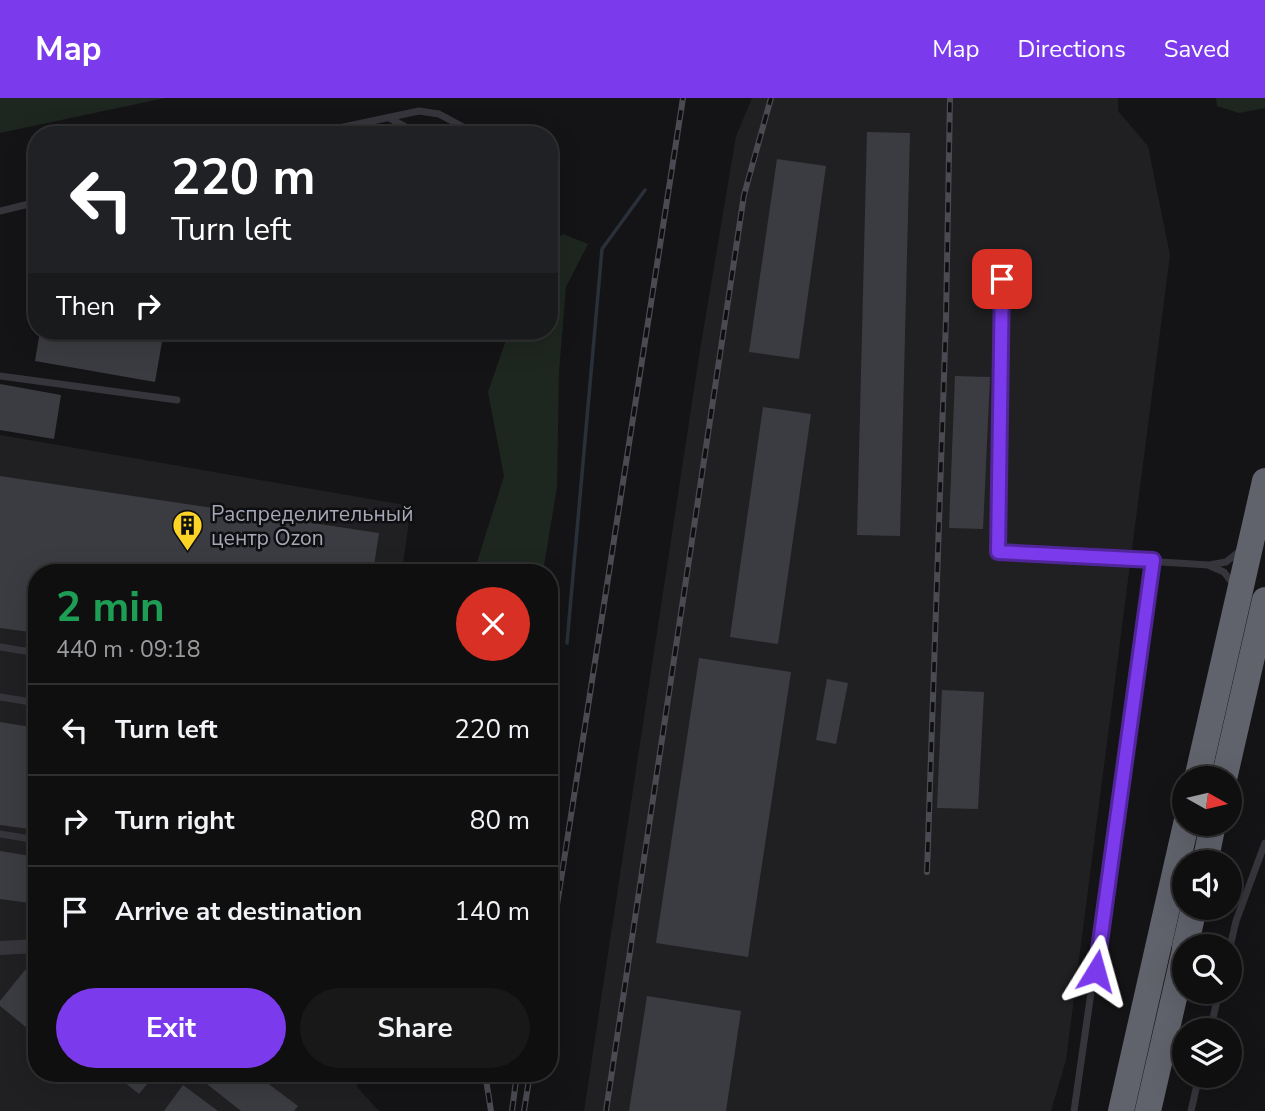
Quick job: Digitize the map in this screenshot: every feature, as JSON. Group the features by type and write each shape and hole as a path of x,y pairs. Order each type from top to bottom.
{"highway":[{"path":"1199,766 1265,481"},
{"path":"1227,766 1265,600"},
{"path":"1121,1111 1183,836"},
{"path":"1148,1111 1172,1004"}],"street":[{"path":"0,948 28,946"}],"lane":[{"path":"344,126 419,111 439,114 461,126"},
{"path":"381,117 395,119 406,126"},
{"path":"0,211 28,204"},
{"path":"1002,279 998,552 1209,565 1226,562 1252,535"},
{"path":"0,376 177,400"},
{"path":"1074,1111 1153,560"},
{"path":"1209,565 1224,572 1232,582 1237,599"},
{"path":"0,647 28,652"},
{"path":"0,697 28,702"},
{"path":"0,834 28,839"},
{"path":"1234,934 1253,871 1265,843"},
{"path":"1191,1111 1196,1088"}],"shaded area":[{"path":"0,98 165,98 28,126 0,133"},
{"path":"752,98 1118,98 1118,111 1148,146 1170,255 1066,1060 1051,1111 584,1111 700,350 736,136"},
{"path":"1216,98 1265,98 1265,108 1239,113 1217,106"},
{"path":"563,234 588,244 566,287 559,372 557,487 544,564 476,564 504,476 488,392 506,340 558,340 558,238"},
{"path":"0,435 411,506 403,564 28,564 28,1082 358,1082 357,1087 379,1111 0,1111"}],"building":[{"path":"867,132 910,133 900,536 857,535"},
{"path":"777,159 826,166 799,359 749,352"},
{"path":"38,340 162,340 155,382 35,361"},
{"path":"955,376 990,377 983,529 949,528"},
{"path":"0,384 61,395 54,439 0,430"},
{"path":"763,407 811,414 778,644 730,637"},
{"name":"Распределительный центр Ozon","path":"0,476 379,533 374,564 28,564 28,632 0,628"},
{"path":"699,658 791,672 748,957 656,943"},
{"path":"827,679 848,683 836,744 816,740"},
{"path":"942,690 984,692 978,809 937,808"},
{"path":"0,722 28,727 28,829 0,825"},
{"path":"0,851 28,856 28,903 0,899"},
{"path":"25,970 28,972 28,1029 0,1006 0,1001"},
{"path":"647,996 741,1011 726,1111 629,1111"},
{"path":"124,1082 149,1082 139,1094"},
{"path":"204,1082 266,1082 298,1106 294,1111 241,1111"},
{"path":"183,1085 218,1111 164,1111"}],"waterway":[{"path":"567,643 602,249 645,190"}],"railway":[{"path":"558,899 683,98"},
{"path":"606,1111 744,195 771,98"},
{"path":"927,872 946,318 950,98"},
{"path":"486,1082 491,1111"},
{"path":"512,1111 516,1082"},
{"path":"524,1111 529,1082"}],"place":[{"name":"Распределительный центр Ozon","path":"188,553"}],"route":[{"path":"1002,279 998,552 1153,560 1096,971"}]}
